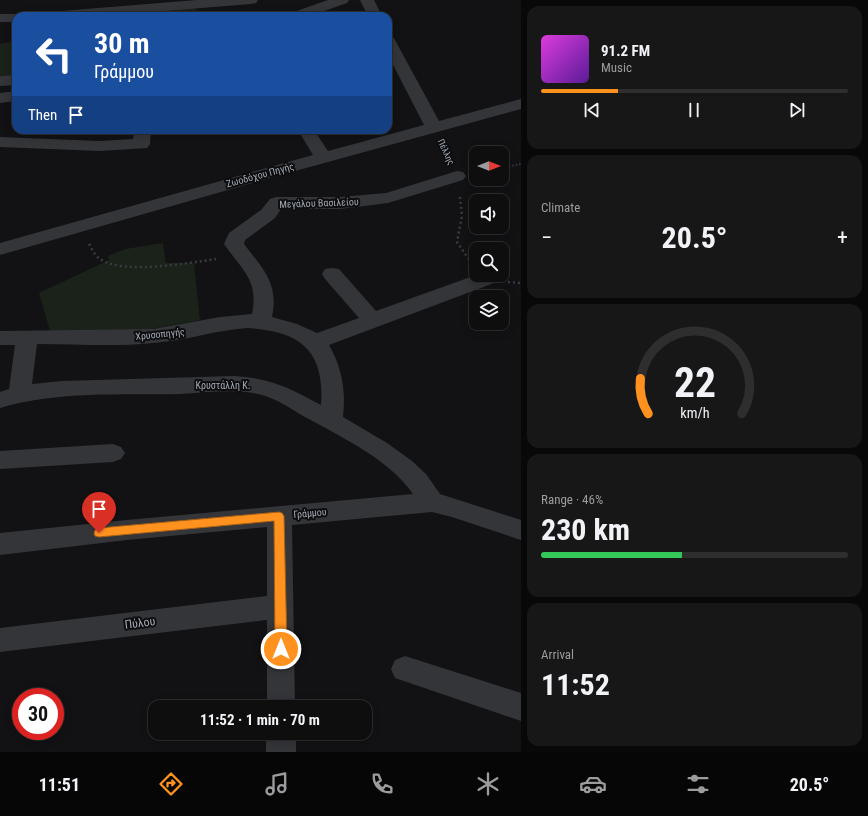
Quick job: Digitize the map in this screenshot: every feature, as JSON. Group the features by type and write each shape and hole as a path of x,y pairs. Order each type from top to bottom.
{"street":[{"path":"49,12 250,0"},
{"path":"308,12 342,0"},
{"path":"367,0 374,12"},
{"path":"0,18 12,18"},
{"name":"Πέλλης","path":"392,48 434,128"},
{"path":"0,81 12,80"},
{"path":"0,98 12,96"},
{"name":"Ζωοδόχου Πηγής","path":"0,249 271,172 521,104"},
{"path":"0,142 81,145 140,144 142,134"},
{"path":"308,134 323,158"},
{"path":"271,172 276,203"},
{"name":"Μεγάλου Βασιλείου","path":"261,322 264,293 258,278 234,244 236,237 268,214 276,203 340,203 388,198 457,176"},
{"path":"332,274 373,321"},
{"path":"330,420 332,391 328,365 325,354 316,342 476,282"},
{"name":"Χρυσοπηγής","path":"0,338 154,336 229,324 261,322 282,328 316,342"},
{"path":"10,397 27,337"},
{"name":"Κρυστάλλη Κ.","path":"10,397 62,389 252,385 267,388 330,420 379,449 404,468 417,481 432,502"},
{"path":"0,460 113,452"},
{"name":"Γράμμου","path":"0,544 127,530 432,502 452,507 521,530"},
{"path":"279,516 281,700"},
{"name":"Πύλου","path":"0,640 281,606"},
{"path":"405,669 521,707"},
{"path":"281,740 281,752"}],"path":[{"name":"Πέλλης","path":"434,128 457,176 462,216 457,242 469,258"},
{"path":"509,167 521,164"},
{"path":"77,227 100,259 115,266 168,265 243,256"}],"shaded area":[{"path":"193,8 201,12 151,12"},
{"path":"12,42 12,75 0,76 0,44"},
{"path":"163,243 166,263 194,263 200,320 140,331 50,331 39,293 109,260 108,256 125,249"}],"route":[{"path":"99,533 279,516 281,649"}]}
